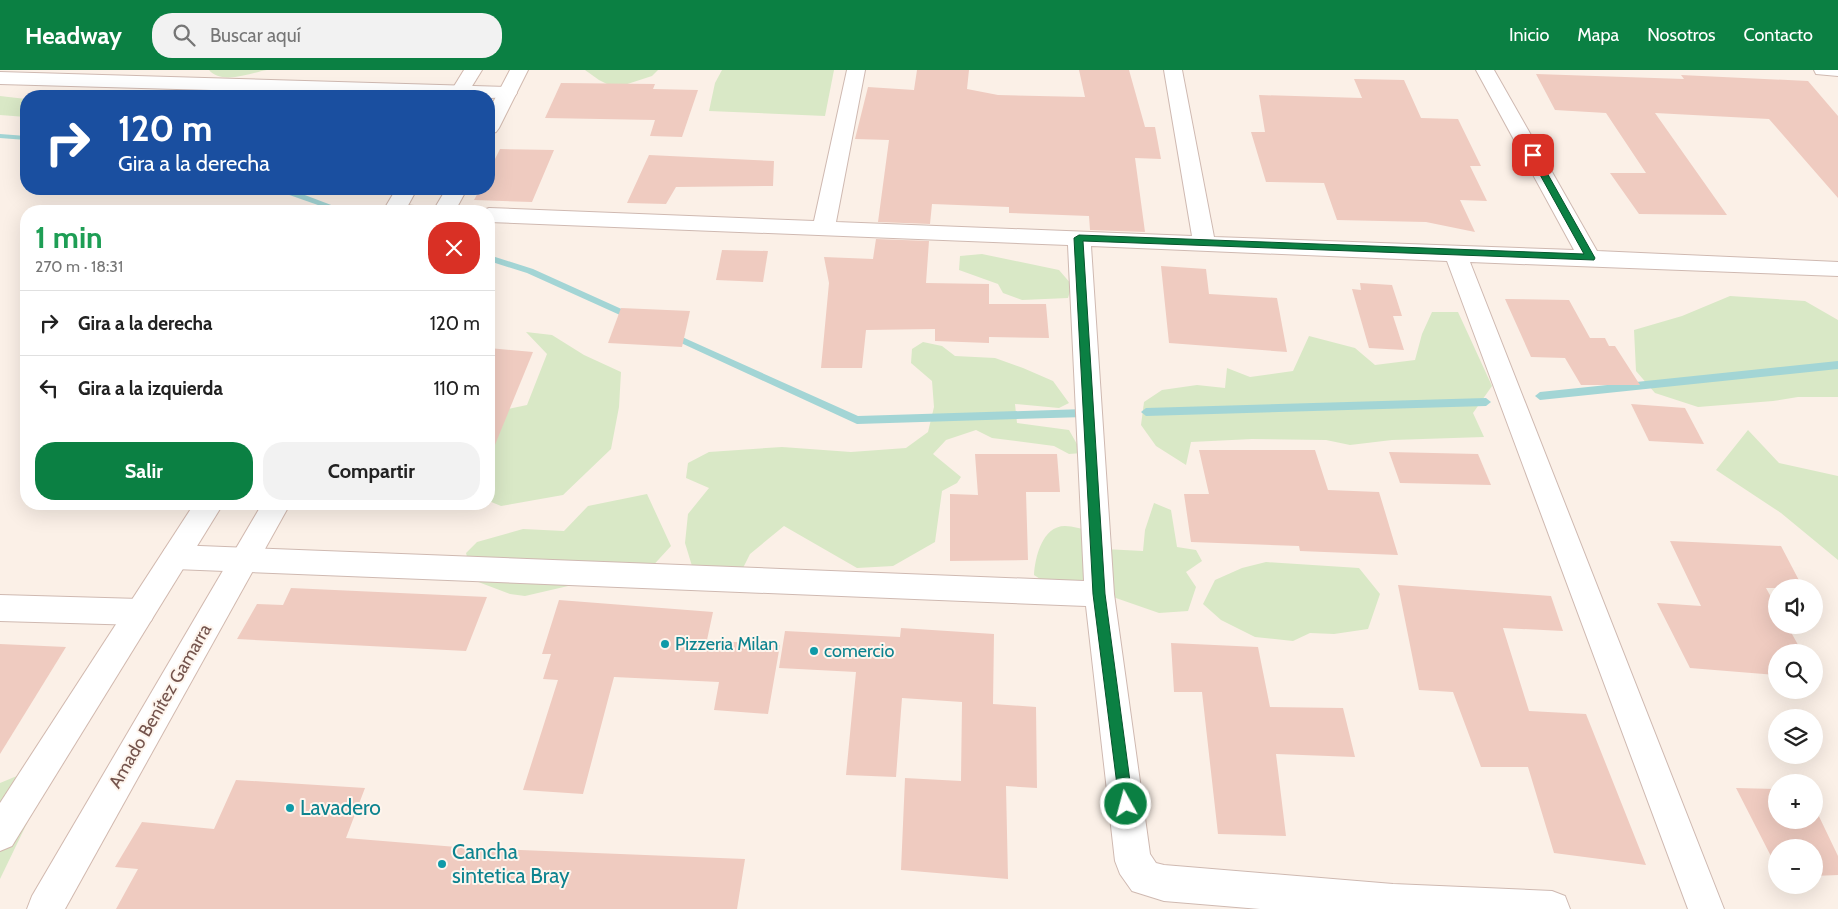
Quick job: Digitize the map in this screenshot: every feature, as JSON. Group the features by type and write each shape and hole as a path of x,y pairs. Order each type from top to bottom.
{"street":[{"path":"461,90 473,70"},
{"path":"495,116 520,70"},
{"path":"824,228 856,70"},
{"path":"1173,70 1204,244"},
{"path":"1485,70 1590,258"},
{"path":"1824,70 1837,71"},
{"path":"0,78 367,90"},
{"path":"495,93 507,93"},
{"path":"495,215 1590,258 1837,270"},
{"path":"1079,238 1099,594 1133,861 1145,878 1164,883 1394,905 1552,909"},
{"path":"1456,254 1706,909"},
{"path":"0,834 205,510"},
{"name":"Amado Benítez Gamarra","path":"45,909 273,510"},
{"path":"175,557 1099,594"},
{"path":"0,608 140,612"}],"green space":[{"path":"209,70 267,70 237,77 221,77"},
{"path":"585,70 658,70 652,76 615,88"},
{"path":"722,70 834,70 825,116 709,111 715,83"},
{"path":"206,83 238,90 183,90"},
{"path":"0,96 20,98 20,117 0,115"},
{"path":"982,254 1059,270 1072,285 1068,298 1022,300 1003,293 998,284 959,270 960,256"},
{"path":"1730,296 1805,301 1838,320 1838,397 1798,397 1698,407 1655,393 1636,371 1634,330 1682,316"},
{"path":"1432,312 1458,312 1492,386 1473,413 1484,437 1392,440 1350,445 1326,440 1252,439 1191,442 1186,465 1156,446 1141,425 1144,402 1162,390 1197,385 1225,388 1227,368 1250,377 1293,371 1309,336 1355,348 1375,365 1415,360 1422,334"},
{"path":"526,332 552,335 584,355 621,372 619,407 611,449 563,495 501,506 495,504 495,412 527,405 547,354"},
{"path":"923,342 942,346 955,356 995,358 1053,381 1069,403 1059,408 1015,404 1017,423 1069,430 1082,453 1069,454 1054,446 992,438 976,430 946,440 933,454 961,477 957,483 942,491 935,542 893,566 857,568 784,526 750,554 731,592 699,589 685,543 688,514 709,488 686,478 688,463 709,452 782,447 851,452 906,448 928,432 934,407 932,381 911,363 912,349"},
{"path":"1748,430 1779,463 1838,476 1838,560 1781,513 1716,470"},
{"path":"647,494 671,546 636,584 594,580 525,596 510,594 473,580 466,553 477,542 523,529 564,531 588,506"},
{"path":"1154,503 1171,510 1177,547 1196,550 1202,561 1186,572 1196,587 1188,611 1159,613 1113,597 1068,597 1034,575 1041,544 1045,537 1057,527 1068,526 1089,530 1104,549 1143,551 1145,530"},
{"path":"1266,562 1359,568 1380,594 1368,629 1334,634 1310,633 1293,641 1255,637 1221,620 1203,604 1215,580 1242,568"},
{"path":"58,759 0,879 0,783"}],"building":[{"path":"917,70 969,70 967,89 998,95 1085,97 1079,70 1129,70 1145,127 1155,127 1161,159 1135,158 1145,232 1090,230 1089,216 1009,213 1009,207 932,204 930,224 878,222 889,140 855,139 868,87 914,90"},
{"path":"1536,74 1684,79 1681,75 1808,81 1838,116 1838,198 1769,119 1655,113 1727,215 1639,214 1610,173 1646,173 1606,113 1555,110"},
{"path":"1354,79 1404,80 1421,118 1458,119 1481,166 1470,166 1487,201 1460,200 1475,232 1426,222 1337,220 1324,183 1266,182 1251,132 1265,132 1259,95 1362,98"},
{"path":"561,83 655,84 653,89 698,90 682,137 650,136 655,120 545,118"},
{"path":"500,149 554,150 532,202 474,200 477,195 495,195 495,159"},
{"path":"649,155 774,161 773,186 676,187 666,204 627,203"},
{"path":"876,239 929,241 926,283 989,284 989,304 1046,304 1049,338 989,337 989,343 935,341 935,329 866,330 862,368 821,368 829,283 824,257 873,259"},
{"path":"722,250 768,251 763,282 716,280"},
{"path":"1161,266 1206,269 1209,294 1277,298 1287,352 1169,343"},
{"path":"1360,283 1392,285 1402,316 1393,316 1404,350 1369,348 1352,289 1361,290"},
{"path":"1505,299 1569,300 1590,338 1605,338 1609,346 1615,346 1640,385 1581,385 1565,358 1531,357"},
{"path":"621,308 690,311 682,347 608,343"},
{"path":"495,349 533,352 495,445"},
{"path":"1631,404 1685,408 1704,444 1649,441"},
{"path":"1199,450 1315,450 1328,490 1379,492 1398,555 1300,551 1299,546 1191,542 1184,494 1209,494"},
{"path":"1389,452 1478,454 1491,485 1400,483"},
{"path":"975,454 1057,454 1060,492 1026,492 1028,560 950,561 950,494 978,495"},
{"path":"1670,541 1781,546 1798,579 1768,579 1768,588 1766,588 1768,592 1768,634 1792,634 1798,644 1768,644 1768,674 1690,668 1657,603 1701,606"},
{"path":"1398,585 1551,596 1563,631 1503,628 1529,711 1586,714 1646,865 1554,853 1528,767 1481,767 1453,692 1419,690"},
{"path":"291,588 487,597 466,651 237,639 257,604 283,605"},
{"path":"559,600 713,612 707,640 780,645 768,714 714,710 719,682 614,677 583,794 523,790 558,680 543,679 551,654 542,654"},
{"path":"901,628 994,634 993,704 1036,707 1037,788 1006,786 1008,879 901,870 905,778 961,781 962,702 902,698 896,777 846,775 856,672 779,668 785,631 900,637"},
{"path":"1171,643 1258,647 1270,707 1343,708 1355,757 1276,754 1286,836 1218,834 1202,692 1174,692"},
{"path":"0,644 66,647 0,754"},
{"name":"Cancha sintetica Bray","path":"236,780 365,788 346,838 469,848 745,859 737,909 116,909 138,869 115,867 142,822 214,829"},
{"path":"1736,788 1768,789 1768,829 1823,829 1823,825 1838,856 1838,875 1823,876 1823,839 1768,839 1768,850"}],"waterway":[{"path":"0,136 20,138"},
{"path":"298,195 326,205"},
{"path":"495,260 530,271 634,318"},
{"path":"671,335 857,420 1085,413"},
{"path":"1540,396 1838,365"},
{"path":"1146,412 1486,402"}],"place":[{"name":"Pizzeria Milan","path":"665,644"},
{"name":"comercio","path":"814,651"},
{"name":"Lavadero","path":"290,808"},
{"name":"Cancha sintetica Bray","path":"442,864"}],"route":[{"path":"1126,804 1099,594 1079,238 1590,258 1533,155"}]}
